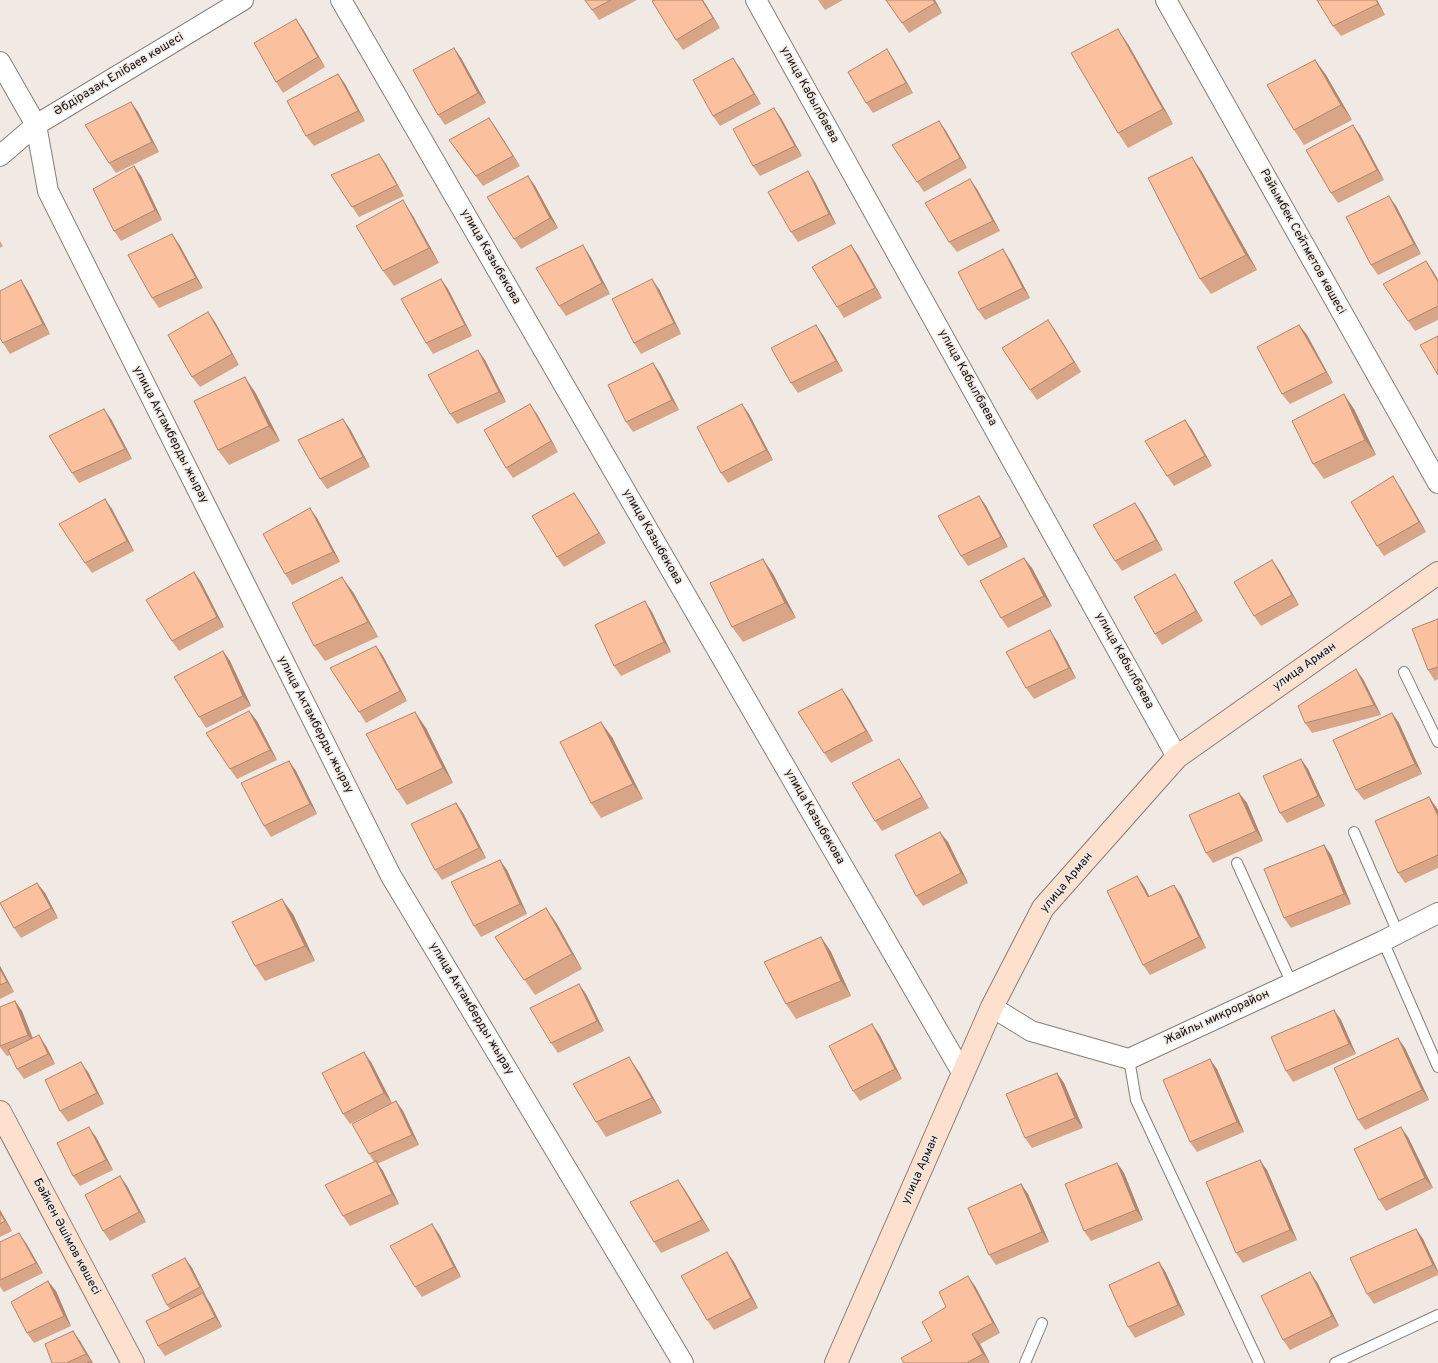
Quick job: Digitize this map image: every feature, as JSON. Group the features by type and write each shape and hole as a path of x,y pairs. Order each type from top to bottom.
{"street":[{"name":"Әбдіразақ Елібаев көшесі","path":"0,156 36,125 243,0"},
{"name":"улица Казыбекова","path":"341,0 963,1074"},
{"name":"улица Кабылбаева","path":"756,0 1177,756"},
{"name":"Райымбек Сейтметов көшесі","path":"1166,0 1438,483"},
{"name":"улица Актамберды жырау","path":"0,62 36,125 48,191 391,876 683,1363"},
{"name":"улица Арман","path":"836,1363 992,1007 1043,908 1177,756 1438,573"},
{"name":"Жайлы микрорайон","path":"1129,1059 1292,984 1438,913"},
{"path":"992,1007 1031,1031 1129,1059"},
{"name":"Бәйкен Әшімов көшесі","path":"0,1112 133,1363"}],"lane":[{"path":"1404,672 1438,742"},
{"path":"1354,832 1438,1067"},
{"path":"1237,864 1292,984"},
{"path":"1129,1059 1136,1100 1259,1363"},
{"path":"1335,1363 1438,1315"},
{"path":"1025,1363 1042,1323"}],"building":[{"path":"585,0 611,0 592,10"},
{"path":"702,0 713,18 676,40 652,1"},
{"path":"886,0 933,0 935,3 902,23"},
{"path":"1317,0 1376,0 1378,4 1333,26"},
{"path":"296,19 318,57 276,82 254,43"},
{"path":"1118,29 1163,109 1118,133 1071,53"},
{"path":"454,48 478,93 438,115 413,70"},
{"path":"887,49 906,83 866,103 848,72"},
{"path":"733,58 754,94 713,116 693,80"},
{"path":"1315,60 1341,105 1294,130 1267,85"},
{"path":"338,74 358,111 306,136 287,101"},
{"path":"131,102 152,142 109,163 85,125"},
{"path":"774,108 795,146 753,166 733,129"},
{"path":"489,118 513,156 476,176 449,140"},
{"path":"939,121 960,158 917,182 892,145"},
{"path":"1353,125 1377,170 1331,193 1306,150"},
{"path":"379,154 397,185 352,207 331,175"},
{"path":"1192,157 1246,255 1200,279 1148,178"},
{"path":"134,166 155,210 114,231 93,189"},
{"path":"808,171 829,214 791,232 768,192"},
{"path":"528,176 550,218 514,239 487,197"},
{"path":"970,179 993,221 949,242 925,203"},
{"path":"1389,196 1414,244 1371,265 1346,217"},
{"path":"403,200 429,248 383,271 356,226"},
{"path":"172,234 196,278 152,298 128,255"},
{"path":"583,245 602,283 559,306 536,268"},
{"path":"851,245 875,288 837,307 812,267"},
{"path":"1003,249 1023,288 978,310 958,272"},
{"path":"1426,261 1438,282 1438,306 1408,321 1383,284"},
{"path":"441,279 465,325 426,343 401,299"},
{"path":"652,279 674,323 634,343 612,299"},
{"path":"21,280 43,324 3,343 0,338 0,291"},
{"path":"208,312 232,354 192,377 168,335"},
{"path":"1048,320 1074,362 1030,390 1002,348"},
{"path":"816,325 836,361 791,383 771,348"},
{"path":"1299,325 1326,372 1282,394 1257,347"},
{"path":"1438,336 1438,375 1420,345"},
{"path":"478,350 499,392 450,414 428,375"},
{"path":"653,363 672,400 626,422 608,385"},
{"path":"245,377 269,426 218,450 194,401"},
{"path":"1344,394 1365,440 1313,464 1292,421"},
{"path":"530,404 551,441 506,468 484,430"},
{"path":"742,404 766,450 721,473 697,427"},
{"path":"104,409 125,449 72,473 49,436"},
{"path":"343,419 363,457 320,479 298,440"},
{"path":"1185,420 1205,456 1167,476 1145,441"},
{"path":"1393,476 1419,522 1377,546 1351,502"},
{"path":"574,493 599,533 557,557 532,516"},
{"path":"979,496 1001,537 961,556 938,516"},
{"path":"105,499 127,541 85,563 59,524"},
{"path":"1135,503 1156,540 1115,561 1093,525"},
{"path":"310,508 333,552 285,574 263,534"},
{"path":"1024,558 1044,596 1001,618 980,581"},
{"path":"763,559 785,603 732,627 710,583"},
{"path":"1272,560 1292,595 1254,616 1234,582"},
{"path":"194,572 217,617 172,641 146,600"},
{"path":"1175,574 1196,611 1155,634 1134,597"},
{"path":"342,577 368,622 314,646 292,603"},
{"path":"645,601 664,642 614,666 595,625"},
{"path":"1438,619 1438,667 1428,670 1412,629"},
{"path":"1050,630 1069,668 1026,688 1006,652"},
{"path":"376,646 400,691 359,712 330,668"},
{"path":"223,651 243,696 199,717 174,677"},
{"path":"1356,669 1374,705 1305,723 1298,706"},
{"path":"842,689 866,731 824,753 798,712"},
{"path":"249,711 270,750 230,769 206,733"},
{"path":"415,712 443,768 397,790 366,734"},
{"path":"1392,713 1415,764 1356,790 1333,740"},
{"path":"601,722 633,784 591,803 560,742"},
{"path":"899,759 922,797 875,821 852,783"},
{"path":"1301,759 1318,796 1280,813 1263,776"},
{"path":"289,761 310,804 264,826 241,783"},
{"path":"1239,793 1256,831 1206,853 1189,815"},
{"path":"1429,797 1438,816 1438,855 1398,873 1375,821"},
{"path":"456,803 479,848 435,870 411,824"},
{"path":"940,832 961,873 916,896 895,855"},
{"path":"1324,845 1344,894 1284,918 1264,869"},
{"path":"500,860 520,904 474,926 451,882"},
{"path":"1137,876 1148,897 1174,885 1199,937 1143,965 1107,891"},
{"path":"37,883 51,908 14,928 0,903"},
{"path":"282,899 305,946 255,966 232,922"},
{"path":"546,908 572,954 524,980 495,937"},
{"path":"821,937 841,981 786,1004 764,962"},
{"path":"0,969 7,982 0,985"},
{"path":"579,984 597,1021 551,1043 530,1008"},
{"path":"15,1001 28,1035 0,1046 0,1007"},
{"path":"1334,1010 1349,1044 1286,1071 1271,1037"},
{"path":"872,1024 895,1069 853,1091 829,1046"},
{"path":"39,1035 48,1054 17,1069 8,1050"},
{"path":"1398,1038 1422,1090 1358,1120 1334,1068"},
{"path":"364,1052 384,1093 343,1114 322,1073"},
{"path":"629,1057 652,1098 596,1122 573,1084"},
{"path":"1210,1059 1237,1122 1190,1142 1163,1080"},
{"path":"81,1062 97,1093 60,1111 45,1080"},
{"path":"1057,1073 1075,1118 1025,1138 1006,1094"},
{"path":"396,1101 412,1135 369,1154 352,1124"},
{"path":"89,1127 106,1160 73,1176 57,1143"},
{"path":"1401,1127 1425,1178 1379,1200 1354,1149"},
{"path":"1260,1160 1290,1230 1236,1253 1206,1182"},
{"path":"376,1161 392,1194 343,1216 325,1185"},
{"path":"1117,1163 1136,1210 1084,1231 1065,1184"},
{"path":"120,1176 139,1212 103,1231 85,1195"},
{"path":"678,1180 702,1220 654,1242 630,1202"},
{"path":"1021,1184 1042,1232 989,1255 968,1208"},
{"path":"0,1213 5,1221 0,1224"},
{"path":"432,1224 454,1267 415,1287 390,1246"},
{"path":"1416,1229 1433,1265 1367,1294 1350,1258"},
{"path":"19,1233 36,1263 0,1280 0,1242"},
{"path":"727,1252 751,1298 707,1320 681,1276"},
{"path":"185,1258 200,1287 167,1305 152,1275"},
{"path":"1159,1262 1178,1305 1128,1327 1109,1285"},
{"path":"1310,1272 1332,1316 1283,1340 1261,1296"},
{"path":"968,1276 993,1323 972,1334 983,1354 968,1363 904,1363 901,1358 932,1341 922,1322 946,1307 939,1292"},
{"path":"48,1281 64,1316 27,1333 11,1302"},
{"path":"203,1293 215,1317 158,1346 146,1321"},
{"path":"73,1331 86,1354 66,1363 52,1363 45,1344"}]}
